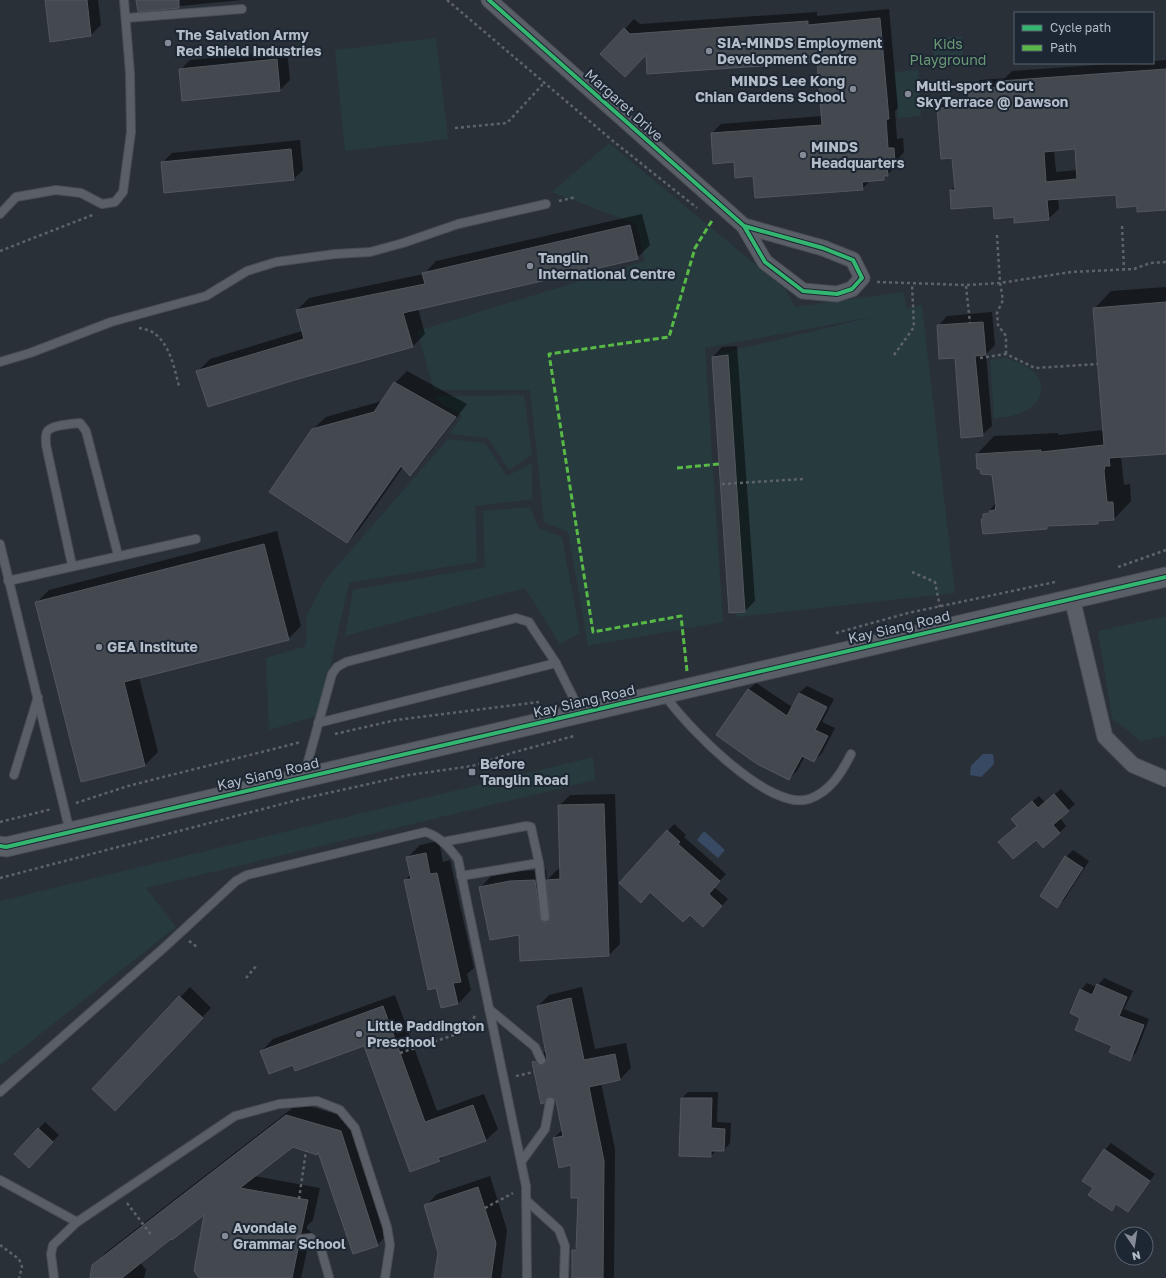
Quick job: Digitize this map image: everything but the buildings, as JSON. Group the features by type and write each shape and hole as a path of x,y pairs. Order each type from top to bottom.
{"street":[{"name":"Margaret Drive","path":"489,0 744,226 765,262 803,292 837,294 852,288 862,278 853,260 823,248 744,226"},
{"name":"Kay Siang Road","path":"2,848 1166,577"},
{"path":"1072,598 1105,738 1133,765 1166,779"}],"lane":[{"path":"0,214 16,197 56,190 81,193 102,204 114,202 123,192 131,132 124,0"},
{"path":"126,18 242,9"},
{"path":"0,362 30,353 111,322 206,296 246,271 276,262 335,254 370,252 458,224 546,204"},
{"path":"72,565 46,445 46,434 49,429 68,424 80,423 86,431 118,555"},
{"path":"8,581 72,565 196,539"},
{"path":"0,544 70,832"},
{"path":"303,777 332,674 337,667 346,662 516,618 529,622 556,663 581,713"},
{"path":"318,723 556,663"},
{"path":"663,693 692,729 739,772 786,799 808,800 825,792 843,770 851,754"},
{"path":"14,775 38,696"},
{"path":"443,842 526,826 531,827 539,863 546,917"},
{"path":"0,1092 236,881 247,875 424,832 434,835 443,842 458,859 504,1078 526,1186 527,1278"},
{"path":"461,876 539,863"},
{"path":"489,1009 535,1047 541,1060"},
{"path":"54,1278 51,1254 53,1244 76,1222 235,1116 278,1104 317,1101 340,1110 355,1128 386,1227 390,1245 385,1278"},
{"path":"521,1162 545,1129 550,1102"},
{"path":"0,1180 76,1222"},
{"path":"526,1201 559,1230 565,1246 564,1278"},
{"path":"300,1239 311,1238 321,1249 331,1278"}],"path":[{"path":"447,0 687,202 700,210"},
{"path":"455,128 507,124 544,83"},
{"path":"546,204 576,197"},
{"path":"0,251 101,212"},
{"path":"1122,226 1124,269"},
{"path":"997,235 1000,283 1003,300 996,313 998,325 1006,336 1006,354"},
{"path":"862,278 876,282 966,285 1000,283 1071,272 1134,269 1150,262 1166,262"},
{"path":"894,355 914,327 912,284"},
{"path":"966,285 970,323"},
{"path":"170,354 179,386"},
{"path":"980,358 1006,354 1035,368 1098,364"},
{"path":"722,484 803,479"},
{"path":"912,572 935,582 940,607"},
{"path":"0,878 301,799 409,775 472,766 515,752 580,734"},
{"path":"246,978 257,965"},
{"path":"400,1053 466,1031 476,1014"},
{"path":"504,1078 534,1072"},
{"path":"299,1199 306,1151"},
{"path":"485,1208 526,1186"},
{"path":"120,1194 152,1236"},
{"path":"0,1245 19,1259 22,1267 18,1278"}],"green space":[{"name":"Kids Playground","path":"962,36 964,65 935,67 932,38"},
{"path":"436,38 448,139 345,151 335,50"},
{"name":"Multi-sport Court SkyTerrace @ Dawson","path":"918,70 921,116 898,118 894,72"},
{"path":"609,143 785,289 795,307 903,292 907,309 922,305 955,593 736,617 718,354 872,317 705,348 723,622 588,646 568,532 544,522 530,390 434,390 417,331 645,261 636,224 552,192"},
{"path":"1007,358 1025,366 1036,374 1041,387 1040,395 1037,402 1025,411 1001,418 994,418 990,360"},
{"path":"524,395 532,455 509,470 488,438 450,434 462,416 434,399 438,396"},
{"path":"448,439 485,443 507,476 532,463 532,499 475,506 477,562 349,583 319,715 269,730 266,658 306,646 307,615 325,580"},
{"path":"530,507 539,528 562,537 580,633 560,644 525,588 345,636 353,590 485,567 483,511"},
{"path":"1166,616 1166,736 1141,741 1112,718 1098,631"},
{"path":"593,757 595,780 146,888 176,927 0,1066 0,901"}],"water":[{"path":"983,754 993,754 994,764 981,777 970,775 971,766"},
{"path":"704,831 725,850 718,858 697,840"}],"marked path":[{"path":"687,671 681,616 593,632 549,354 669,337 695,248 713,219"},
{"path":"677,468 719,464"}],"cycle path":[{"path":"489,0 744,226 765,262 803,291 837,294 852,289 862,278 853,260 823,248 744,226"},
{"path":"0,846 6,847 1166,577"}],"place":[{"name":"The Salvation Army Red Shield Industries","path":"168,43"},
{"name":"SIA-MINDS Employment Development Centre","path":"709,51"},
{"name":"MINDS Lee Kong Chian Gardens School","path":"853,89"},
{"name":"Multi-sport Court SkyTerrace @ Dawson","path":"908,94"},
{"name":"MINDS Headquarters","path":"803,155"},
{"name":"Tanglin International Centre","path":"530,266"},
{"name":"GEA Institute","path":"99,647"},
{"name":"Before Tanglin Road","path":"472,772"},
{"name":"Little Paddington Preschool","path":"359,1034"},
{"name":"Avondale Grammar School","path":"225,1236"}]}
